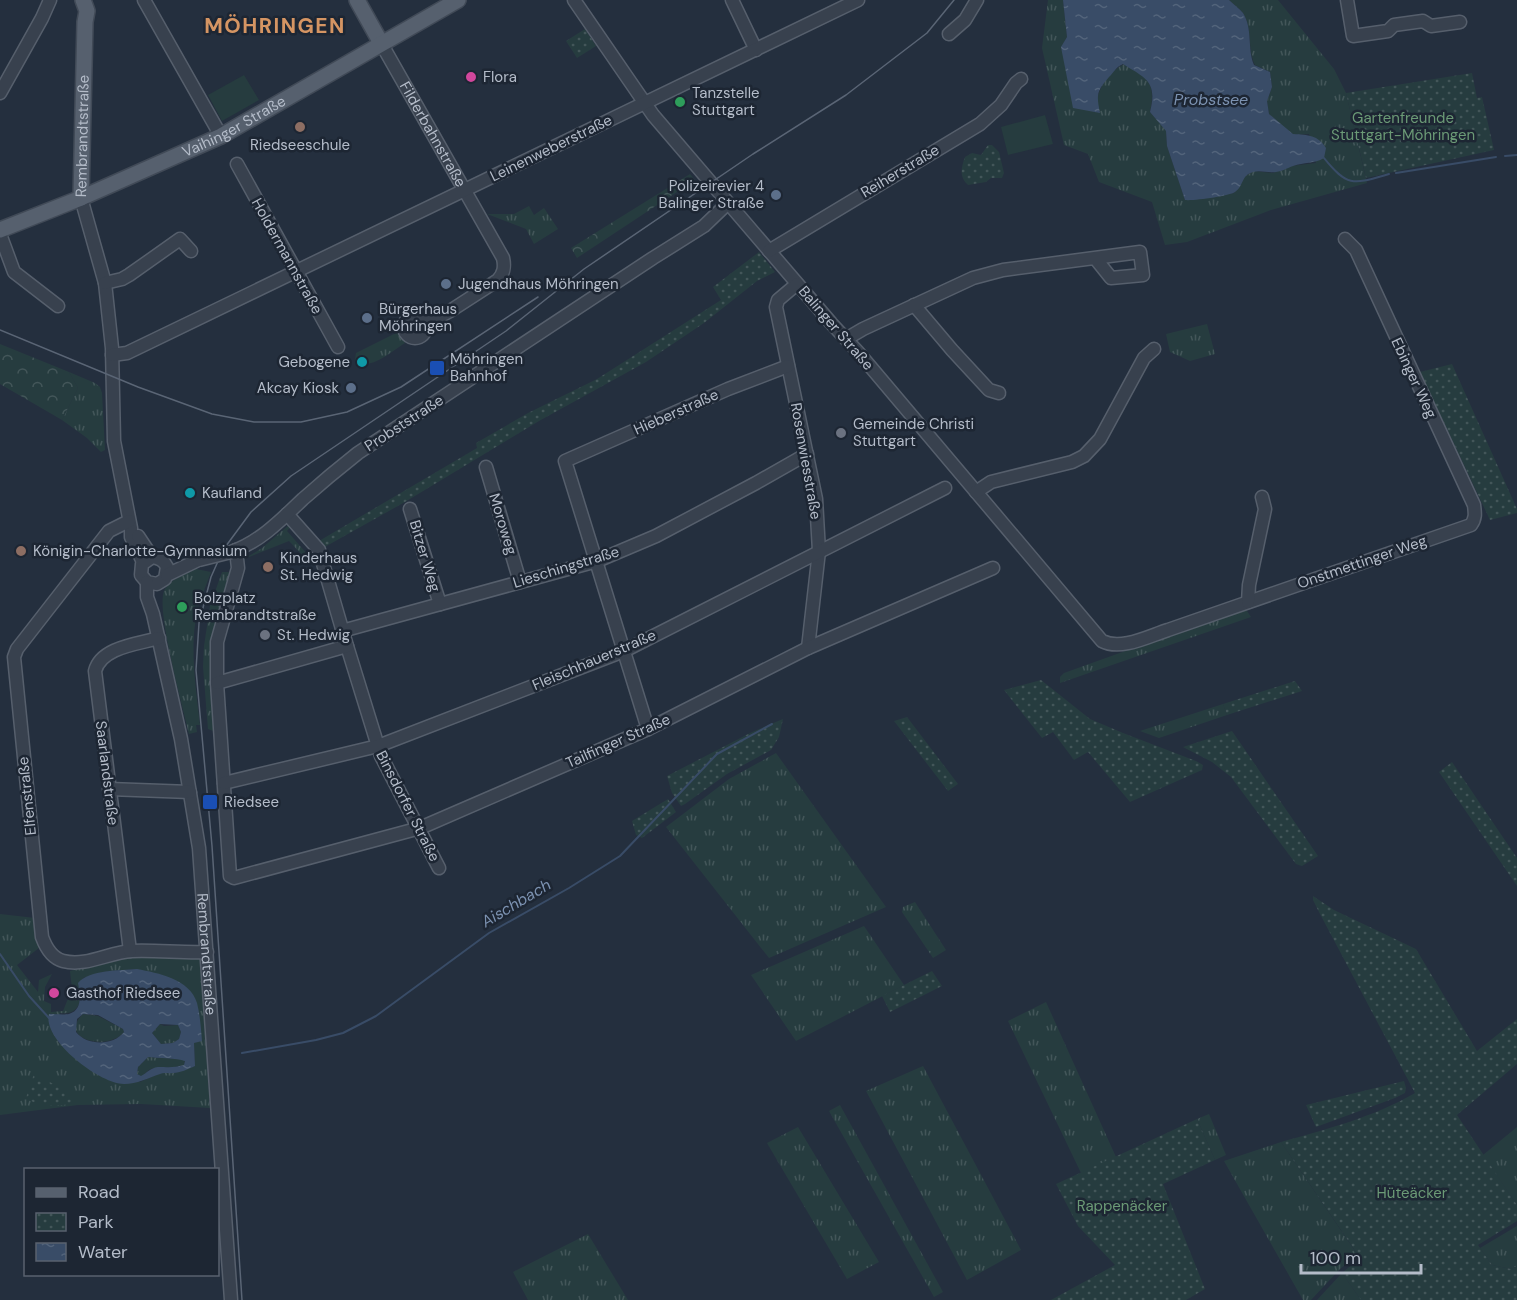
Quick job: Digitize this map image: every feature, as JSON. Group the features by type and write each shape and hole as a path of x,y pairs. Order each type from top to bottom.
{"main road":[{"name":"Rembrandtstraße","path":"74,0 85,22"},
{"name":"Rembrandtstraße","path":"81,198 87,11 83,0"},
{"name":"Filderbahnstraße","path":"357,0 381,43"},
{"name":"Vaihinger Straße","path":"0,232 221,136 458,0"}],"street":[{"path":"0,93 50,0"},
{"path":"144,0 221,136"},
{"name":"Balinger Straße","path":"574,0 644,104 1102,641 1110,645"},
{"path":"732,0 756,50"},
{"path":"949,34 965,20 977,0"},
{"path":"1347,0 1353,36 1388,31 1394,25 1423,21 1431,26 1460,22"},
{"name":"Leinenweberstraße","path":"112,355 127,352 296,272 856,1"},
{"name":"Filderbahnstraße","path":"381,43 503,258 504,270 498,280 426,324"},
{"name":"Reiherstraße","path":"770,251 980,124 1001,105 1021,79"},
{"name":"Holdermannstraße","path":"237,164 338,347"},
{"name":"Rembrandtstraße","path":"81,198 105,283 112,355 114,441 131,537 148,560 140,569 141,575 152,583 153,614 190,792 199,848 231,1300"},
{"name":"Probststraße","path":"166,569 234,551 264,534 358,453 687,238 704,226 728,203"},
{"path":"0,232 14,272 58,306"},
{"path":"105,283 129,275 180,239 191,251"},
{"name":"Ebinger Weg","path":"1345,239 1356,250 1474,505 1474,521"},
{"path":"846,339 972,278 1003,270 1095,258"},
{"name":"Rosenwiesstraße","path":"797,284 778,300 776,307 816,499 819,551 808,648"},
{"path":"914,305 989,390 999,393"},
{"path":"976,492 991,482 1072,462 1084,456 1100,439 1144,358 1154,350"},
{"name":"Hieberstraße","path":"597,561 565,461 728,389 788,366"},
{"name":"Lieschingstraße","path":"342,631 597,561 666,531 807,454"},
{"name":"Moroweg","path":"486,467 520,582"},
{"name":"Fleischhauerstraße","path":"224,783 378,746 624,651 945,488"},
{"path":"1248,602 1249,585 1265,509 1262,497"},
{"name":"Bitzer Weg","path":"410,509 440,603"},
{"name":"Binsdorfer Straße","path":"287,514 320,550 346,646 378,746 439,868"},
{"name":"Onstmettinger Weg","path":"1110,645 1124,644 1248,602 1471,525 1474,521"},
{"name":"Elfenstraße","path":"130,525 109,531 24,639 14,657 42,938 46,946 60,960 72,962 130,951 207,952"},
{"path":"224,783 217,683 217,642 238,568 234,551"},
{"path":"148,560 158,558 166,569 161,582 152,583"},
{"path":"597,561 648,729"},
{"name":"Tailfinger Straße","path":"224,783 230,876 238,878 420,828 648,729 808,648 993,568"},
{"name":"Saarlandstraße","path":"130,951 95,671 101,659 110,653 159,638"},
{"path":"217,683 346,646"},
{"path":"109,789 190,792"}],"green space":[{"path":"1048,0 1063,0 1067,37 1061,48 1097,100 1106,79 1124,64 1142,74 1149,82 1152,92 1150,112 1166,130 1167,146 1185,200 1234,193 1245,176 1254,171 1273,173 1291,166 1316,163 1309,134 1293,135 1269,114 1267,101 1272,87 1270,72 1255,65 1246,19 1229,0 1278,0 1334,69 1346,93 1367,183 1271,210 1187,242 1165,245 1152,202 1099,182 1088,154 1064,145 1042,48"},
{"path":"585,29 596,46 577,58 566,41"},
{"name":"Gartenfreunde Stuttgart-Möhringen","path":"1472,73 1477,98 1482,97 1494,150 1366,178 1346,93"},
{"path":"244,75 259,100 222,121 208,95"},
{"path":"1045,115 1053,144 1008,155 1001,127"},
{"path":"988,145 992,145 999,152 1004,173 1002,178 991,178 986,182 968,185 963,179 962,172 965,157 972,153 981,155"},
{"path":"690,174 695,180 577,258 571,248"},
{"path":"529,206 534,215 544,208 558,229 534,244 526,229 487,214 514,214"},
{"path":"759,252 775,272 757,281 704,323 646,362 539,421 405,502 323,548 319,541 477,448 476,443 528,413 597,379 721,300 713,287"},
{"path":"1207,324 1215,354 1190,361 1170,352 1166,334"},
{"path":"398,332 405,343 377,361 358,364 355,360 356,353"},
{"path":"0,344 69,372 78,388 62,420 0,384"},
{"path":"1452,364 1517,513 1490,520 1420,372"},
{"path":"69,372 100,387 105,450 101,452 87,438 62,420 78,388"},
{"path":"290,524 287,531 308,555 304,557 289,541 244,559 262,548"},
{"path":"196,569 211,572 199,605 194,630 194,671 200,725 196,725 197,732 189,734 166,636 163,599 165,589 171,582"},
{"path":"222,572 232,572 226,584 211,649 216,732 208,729 203,667 210,606"},
{"path":"1245,608 1251,617 1060,683 1060,677 1064,673"},
{"path":"1041,680 1090,719 1196,761 1203,765 1202,770 1130,802 1088,752 1074,760 1053,732 1042,738 1004,690"},
{"path":"1295,681 1302,691 1227,715 1223,704"},
{"path":"1223,704 1227,715 1159,738 1140,731"},
{"path":"907,717 958,784 948,791 894,721"},
{"path":"783,719 779,737 771,750 727,774 681,806 672,793 667,776 752,732"},
{"path":"1232,731 1318,856 1302,866 1296,864 1231,777 1212,762 1183,747"},
{"path":"776,753 886,907 769,958 666,827 729,779"},
{"path":"1452,762 1517,858 1517,886 1439,772"},
{"path":"668,799 676,812 642,838 636,835 632,821"},
{"name":"Hüteäcker","path":"1313,896 1334,910 1416,949 1477,1051 1517,1019 1517,1064 1457,1115 1517,1205 1517,1221 1478,1245 1492,1265 1511,1269 1517,1266 1517,1300 1361,1300 1342,1273 1360,1258 1281,1142 1367,1116 1415,1093 1320,914"},
{"path":"915,902 946,950 933,958 902,912 903,907"},
{"path":"0,914 35,918 39,948 17,965 38,992 39,980 52,974 45,987 44,1001 51,1004 51,1012 63,1011 72,989 70,971 126,956 200,958 210,1108 141,1104 78,1105 0,1115","holes":["137,969 202,1040 194,1043 195,1066 174,1073 162,1072 140,1082 58,1042 60,1013 68,1013 77,1007 81,997 83,978 104,972"]},
{"path":"864,926 904,985 796,1041 751,975"},
{"path":"932,971 942,986 890,1012 882,996"},
{"path":"1046,1002 1116,1157 1081,1173 1008,1021"},
{"path":"83,1014 98,1016 123,1029 124,1032 107,1041 87,1040 76,1030 77,1023"},
{"path":"160,1024 178,1025 181,1032 179,1039 173,1043 161,1044 152,1033"},
{"path":"148,1057 185,1060 184,1065 152,1069 141,1077 137,1074 138,1067"},
{"path":"923,1066 1021,1250 967,1280 866,1091"},
{"path":"35,1071 44,1079 68,1092 71,1096 71,1104 43,1105 26,1098"},
{"path":"1404,1081 1405,1093 1316,1127 1306,1105"},
{"path":"840,1105 943,1292 934,1297 829,1111"},
{"path":"1209,1114 1226,1155 1215,1160 1197,1119"},
{"name":"Rappenäcker","path":"1197,1119 1215,1160 1163,1184 1205,1289 1186,1300 1051,1300 1115,1265 1078,1226 1056,1184"},
{"path":"798,1127 879,1262 847,1279 767,1143"},
{"path":"1517,1127 1517,1205 1483,1155"},
{"path":"1281,1142 1357,1254 1311,1300 1303,1300 1224,1161"},
{"path":"1517,1226 1517,1266 1511,1269 1492,1265 1480,1248"},
{"path":"588,1234 628,1300 528,1300 513,1272"},
{"path":"1342,1273 1361,1300 1317,1300"}],"water":[{"name":"Probstsee","path":"1063,0 1229,0 1246,19 1254,65 1270,72 1272,87 1267,101 1269,114 1293,134 1308,135 1320,140 1326,148 1324,158 1278,172 1249,173 1238,190 1231,194 1185,200 1167,146 1166,131 1150,112 1151,87 1143,77 1123,64 1115,70 1100,90 1098,101 1100,113 1073,108 1061,47 1067,37"},
{"path":"137,969 172,978 188,988 197,1003 202,1041 194,1043 195,1066 124,1084 101,1077 63,1048 49,1024 49,1014 69,1014 77,1009 80,1001 78,983 83,978 97,973","holes":["83,1014 98,1015 123,1029 124,1032 107,1042 87,1040 76,1032 77,1019","160,1024 178,1025 181,1032 179,1039 173,1043 161,1044 152,1033","148,1057 185,1061 184,1065 158,1067 141,1076 137,1074 138,1067"]}],"waterway":[{"path":"1505,156 1517,155"},
{"path":"1396,173 1496,157"},
{"path":"1324,158 1339,175 1352,181 1367,180 1389,174"},
{"name":"Aischbach","path":"242,1053 343,1033 376,1016 489,933 620,856 717,754 772,724"},
{"name":"Aischbach","path":"0,954 29,996 49,1018"}],"tram line":[{"path":"242,1300 212,846 196,670 199,623 211,577 223,550 251,512 291,476 506,331 584,269 753,154 846,95 927,33 954,0"},
{"path":"0,330 138,387 212,414 254,422 301,422 347,412 401,387 538,297"}],"place":[{"name":"Flora","path":"471,77"},
{"name":"Tanzstelle Stuttgart","path":"680,102"},
{"name":"Riedseeschule","path":"300,127"},
{"name":"Polizeirevier 4 Balinger Straße","path":"776,195"},
{"name":"Jugendhaus Möhringen","path":"446,284"},
{"name":"Bürgerhaus Möhringen","path":"367,318"},
{"name":"Gebogene","path":"362,362"},
{"name":"Möhringen Bahnhof","path":"437,368"},
{"name":"Akcay Kiosk","path":"351,388"},
{"name":"Gemeinde Christi Stuttgart","path":"841,433"},
{"name":"Kaufland","path":"190,493"},
{"name":"Königin-Charlotte-Gymnasium","path":"21,551"},
{"name":"Kinderhaus St. Hedwig","path":"268,567"},
{"name":"Bolzplatz Rembrandtstraße","path":"182,607"},
{"name":"St. Hedwig","path":"265,635"},
{"name":"Riedsee","path":"210,802"},
{"name":"Gasthof Riedsee","path":"54,993"}],"district":[{"name":"MÖHRINGEN","path":"275,26"}]}
